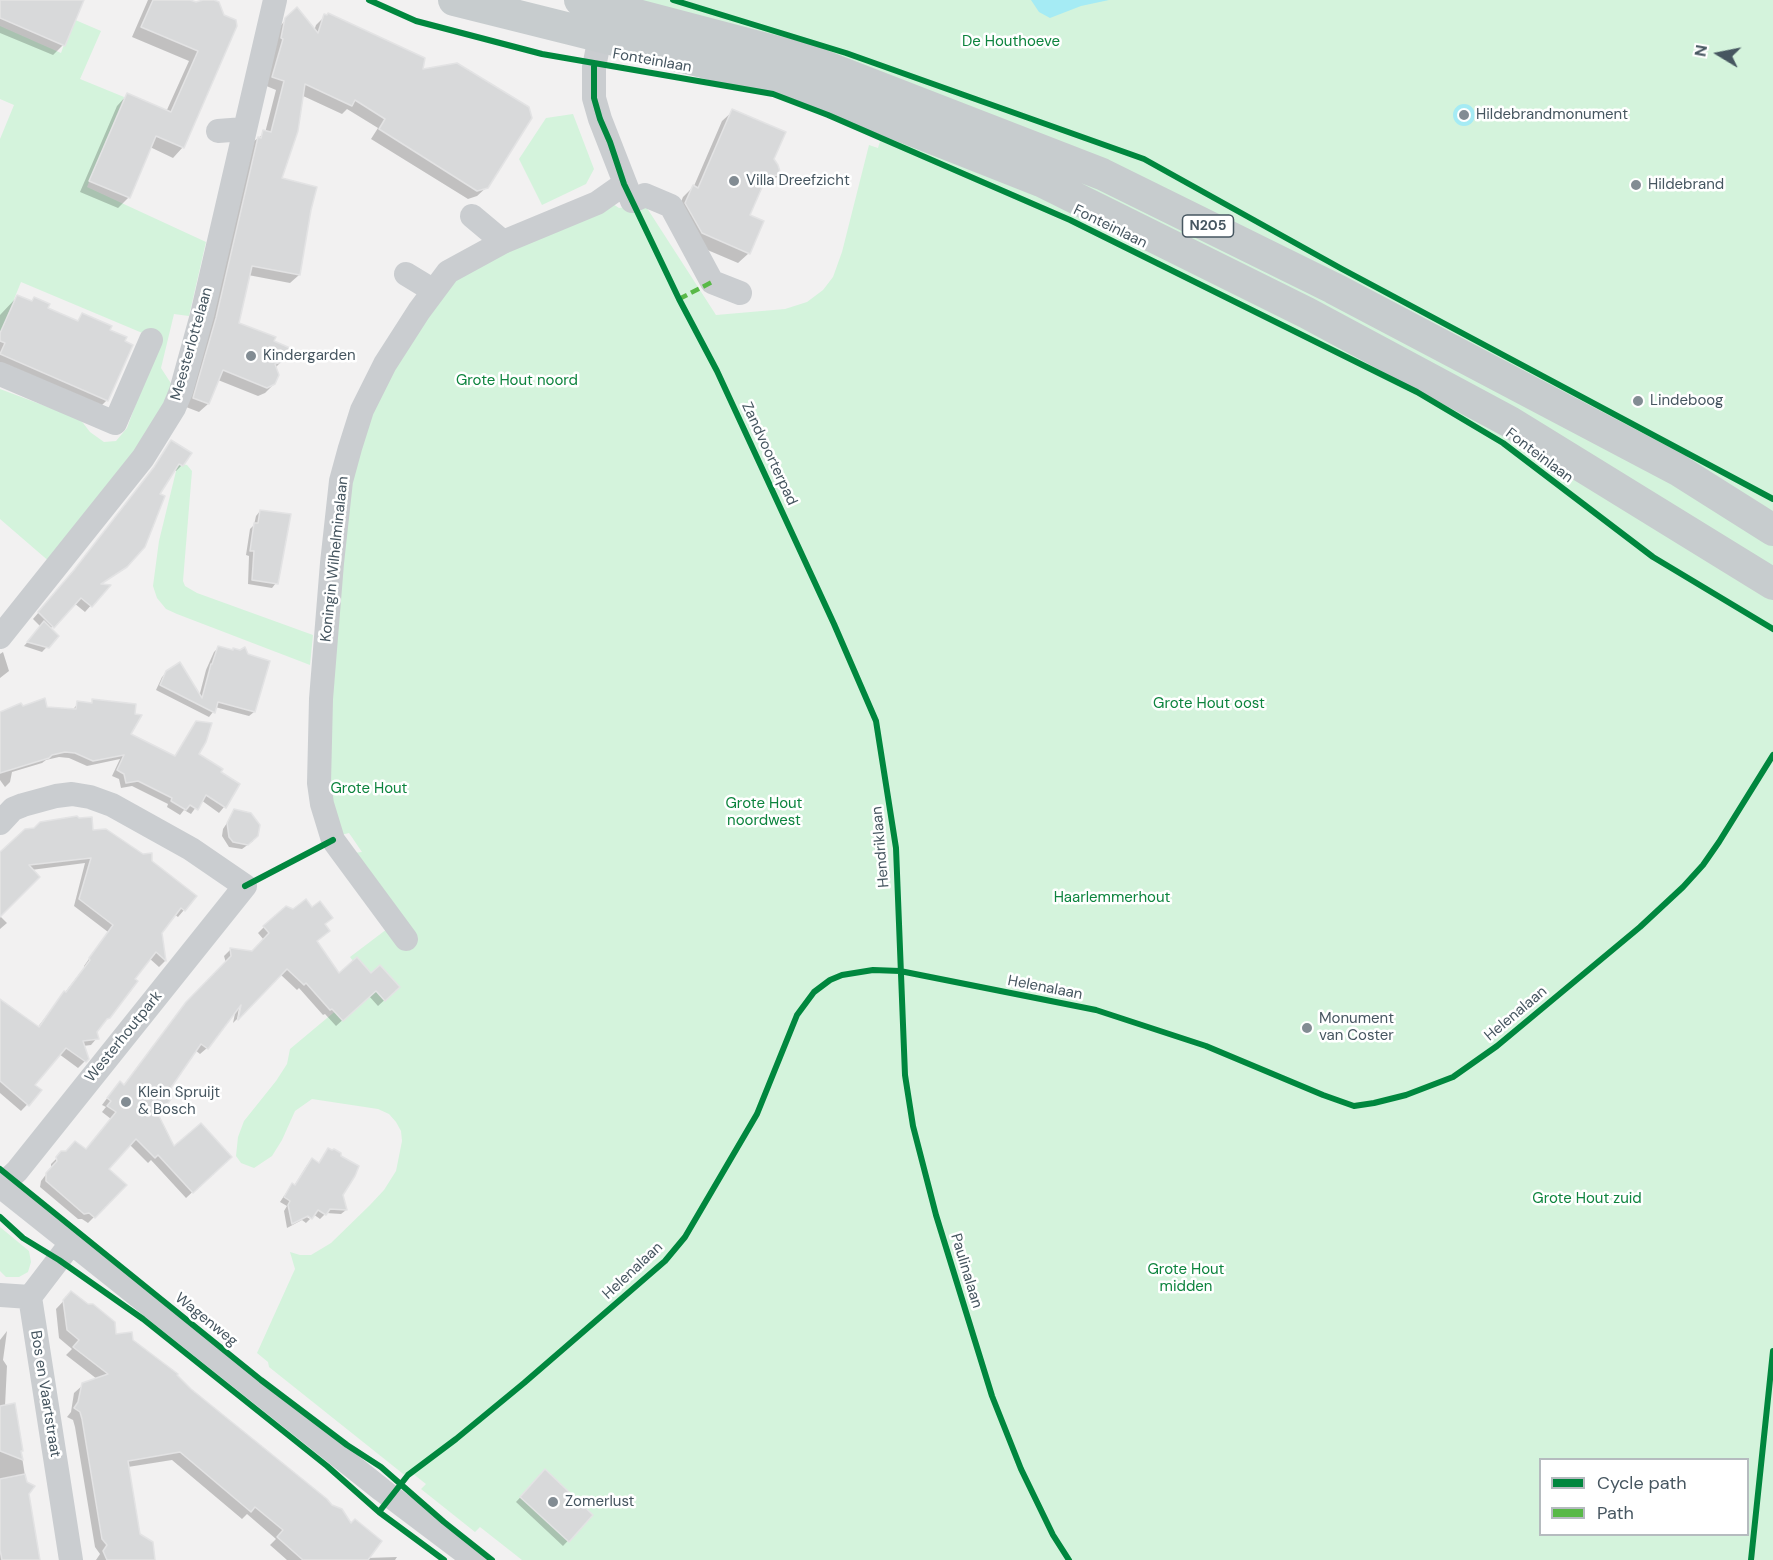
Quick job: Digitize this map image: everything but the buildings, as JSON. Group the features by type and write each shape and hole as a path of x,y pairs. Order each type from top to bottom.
{"main road":[{"name":"Fonteinlaan","path":"454,0 549,22 595,15 808,60 1102,174 1333,288 1668,464 1773,530"},
{"name":"Fonteinlaan","path":"595,15 803,87 1041,181 1306,313 1510,422 1773,584"}],"street":[{"name":"Meesterlottelaan","path":"0,637 143,458 174,408 199,325 275,0"},
{"path":"595,15 594,98 632,201 645,195 660,196 670,206 712,282 740,293"},
{"path":"218,131 244,129"},
{"name":"Koningin Wilhelminalaan","path":"406,939 333,840 322,804 319,783 321,699 337,515 341,482 350,448 362,410 385,364 448,272 503,242 597,204 624,184"},
{"path":"472,216 503,242"},
{"path":"406,274 434,291"},
{"path":"0,375 115,423 151,340"},
{"name":"Westerhoutpark","path":"0,823 14,809 22,805 72,794 90,797 112,805 191,849 245,886 17,1171 0,1187"},
{"name":"Wagenweg","path":"0,1187 72,1242 448,1553 475,1560"},
{"path":"0,1294 30,1298 72,1242"},
{"name":"Bos en Vaartstraat","path":"30,1298 70,1560"}],"green space":[{"name":"Haarlemmerhout","path":"630,0 1773,0 1773,1560 522,1560 480,1527 475,1532 421,1489 426,1484 412,1473 407,1477 269,1367 268,1362 257,1353 295,1269 290,1252 311,1255 331,1243 370,1205 384,1190 396,1171 402,1141 401,1131 389,1114 378,1109 312,1099 295,1111 272,1156 254,1168 241,1163 236,1156 238,1137 244,1121 287,1064 290,1049 369,983 350,957 387,929 353,853 362,852 349,833 337,836 328,760 336,568 368,391 456,277 610,202 619,208 645,205 716,315 785,309 807,302 823,290 833,277 842,252 869,145 878,148 884,128"},
{"path":"73,19 101,31 80,79 124,97 87,187 206,242 189,316 174,314 161,368 174,388 162,415 51,563 0,519 0,389 80,419 90,432 104,442 116,441 127,428 159,340 21,282 0,334 0,139 14,105 0,99 0,26 61,53"},
{"path":"573,114 594,169 586,184 542,205 519,159 546,118"},
{"path":"178,463 187,465 192,471 183,581 185,586 197,593 313,635 310,665 177,614 166,609 157,598 153,586 159,541"},
{"path":"0,1227 29,1251 31,1262 28,1272 19,1277 6,1277 0,1271"}],"water":[{"path":"1031,0 1109,0 1081,6 1050,18 1039,12"},
{"path":"1464,104 1472,107 1475,115 1472,123 1464,126 1456,123 1453,115 1456,107"}],"marked path":[{"path":"679,299 712,282"}],"cycle path":[{"path":"369,0 416,21 542,54 773,94 828,115 1070,220 1417,392 1503,443 1653,557 1773,629"},
{"path":"673,0 846,53 1144,159 1342,269 1773,499"},
{"name":"Zandvoorterpad","path":"594,63 594,98 624,184 679,299 717,371 834,624 876,721 896,848 905,1075 913,1126 936,1215 992,1396 1021,1469 1053,1535 1069,1560"},
{"name":"Helenalaan","path":"379,1512 408,1475 524,1383 665,1261 685,1237 757,1114 797,1015 814,992 830,980 842,975 873,970 900,971 1096,1010 1206,1046 1354,1106 1374,1103 1406,1095 1453,1077 1497,1046 1640,927 1703,865 1773,755"},
{"path":"245,886 333,840"},
{"path":"0,1169 261,1380 347,1445 381,1467 492,1560"},
{"path":"0,1217 23,1238 59,1260 143,1319 327,1466 379,1512 444,1560"},
{"path":"1751,1560 1773,1351"}],"place":[{"name":"Hildebrandmonument","path":"1464,115"},
{"name":"Villa Dreefzicht","path":"734,181"},
{"name":"Hildebrand","path":"1636,185"},
{"name":"Kindergarden","path":"251,356"},
{"name":"Lindeboog","path":"1638,401"},
{"name":"Monument van Coster","path":"1307,1028"},
{"name":"Klein Spruijt & Bosch","path":"126,1102"},
{"name":"Zomerlust","path":"553,1502"}],"park label":[{"name":"De Houthoeve","path":"1011,42"},
{"name":"Grote Hout noord","path":"517,381"},
{"name":"Grote Hout oost","path":"1209,704"},
{"name":"Grote Hout","path":"369,789"},
{"name":"Grote Hout noordwest","path":"764,812"},
{"name":"Grote Hout zuid","path":"1587,1199"},
{"name":"Grote Hout midden","path":"1186,1278"}]}
